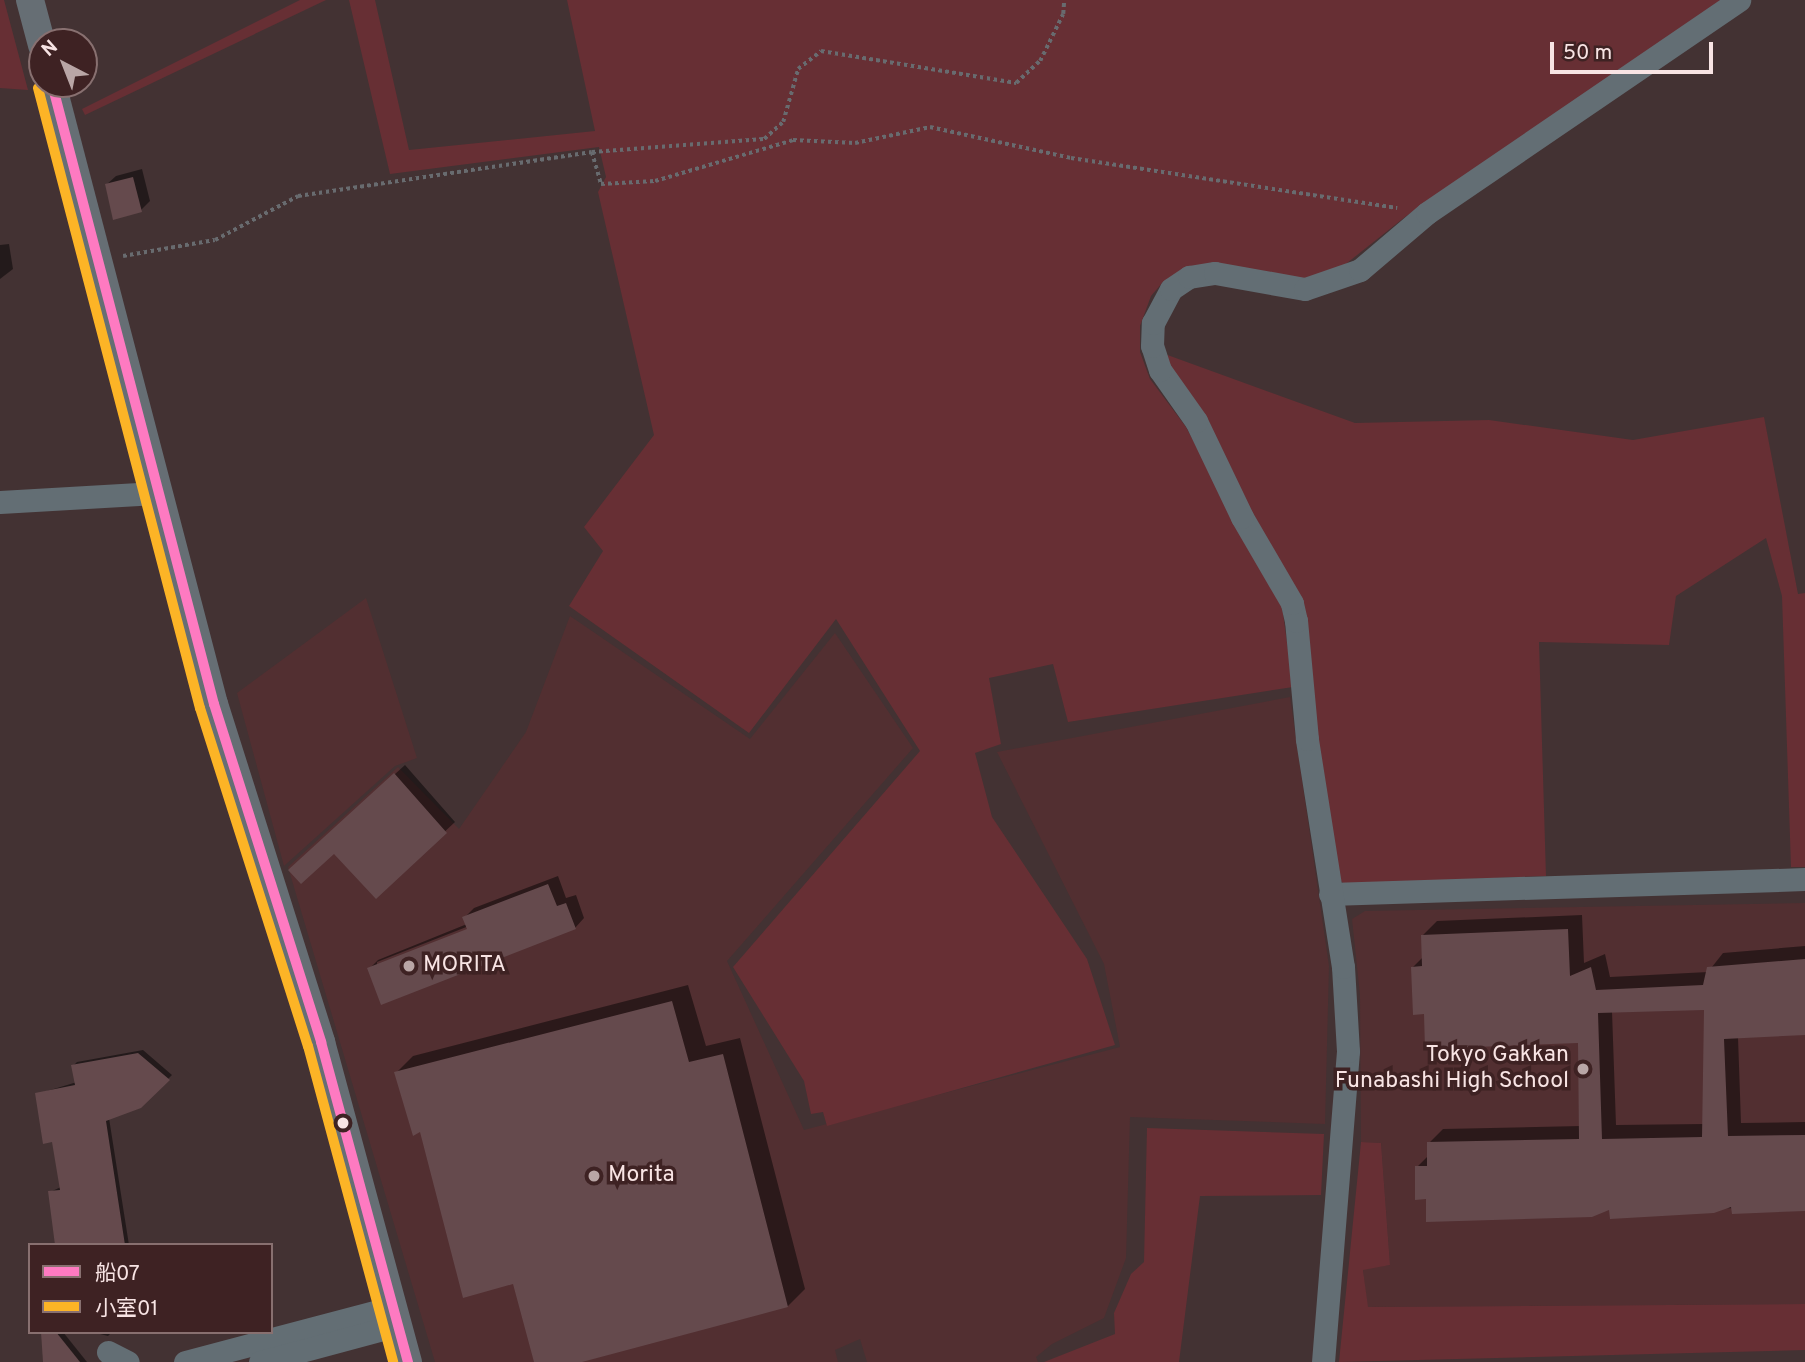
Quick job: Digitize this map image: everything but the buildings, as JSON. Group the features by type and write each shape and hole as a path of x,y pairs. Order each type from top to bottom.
{"main road":[{"path":"30,0 37,28"},
{"path":"55,98 156,493 232,767 321,1042 408,1362"}],"street":[{"path":"1324,1362 1348,1051 1343,967 1330,894 1292,603 1242,517 1196,421 1160,370 1152,346 1153,323 1171,289 1189,277 1215,273 1305,289 1334,282 1360,270 1427,213 1739,0"},
{"path":"0,502 156,493"},
{"path":"1330,894 1805,879"},
{"path":"185,1362 396,1316"},
{"path":"260,1362 396,1316"}],"path":[{"path":"96,262 215,240 298,196 592,152 764,139 783,122 798,69 821,51 1016,83 1040,61 1063,14 1063,0"},
{"path":"592,152 601,184 654,181 793,140 855,143 930,127 1071,158 1427,213"}],"shaded area":[{"path":"0,0 4,0 28,90 0,88"},
{"path":"300,0 326,0 85,115 82,109"},
{"path":"349,0 375,0 409,150 595,131 567,0 1722,0 1405,217 1342,267 1310,279 1163,282 1151,296 1140,326 1140,352 1150,379 1186,427 1282,606 1293,687 1068,722 1053,664 989,678 1001,744 975,753 992,817 1087,959 1115,1045 827,1126 823,1112 811,1114 804,1081 733,967 920,751 836,619 749,733 569,606 603,551 584,527 654,435 598,192 606,177 599,147 390,174"},
{"path":"1162,353 1355,423 1489,420 1633,440 1764,417 1798,594 1805,593 1805,867 1791,867 1782,596 1766,538 1676,596 1669,645 1539,642 1546,876 1344,884 1335,875 1302,606"},
{"path":"366,598 417,758 395,766 284,866 237,693"},
{"path":"570,616 750,739 835,633 913,748 727,961 804,1130 1120,1047 1104,964 997,752 1290,697 1329,966 1325,1124 1130,1117 1126,1258 1104,1318 1052,1344 1036,1357 1038,1362 867,1362 860,1339 835,1350 838,1362 435,1362 288,867 398,767 459,829 526,732"},
{"name":"Tokyo Gakkan Funabashi High School","path":"1805,903 1805,1304 1367,1307 1363,1269 1390,1265 1381,1143 1361,1142 1360,995 1352,919 1365,911"},
{"path":"1147,1128 1324,1134 1321,1195 1200,1196 1179,1362 1044,1362 1115,1334 1114,1313 1131,1274 1144,1262"},
{"path":"1361,1142 1381,1143 1390,1265 1363,1270 1368,1307 1805,1304 1805,1350 1339,1362"}],"transit line":[{"name":"小室01","path":"41,98 200,708 308,1046 393,1362"},
{"name":"船07","path":"56,98 214,704 321,1042 408,1362"}],"place":[{"name":"MORITA","path":"409,966"},
{"name":"Tokyo Gakkan Funabashi High School","path":"1583,1069"},
{"name":"Morita","path":"594,1176"}]}
